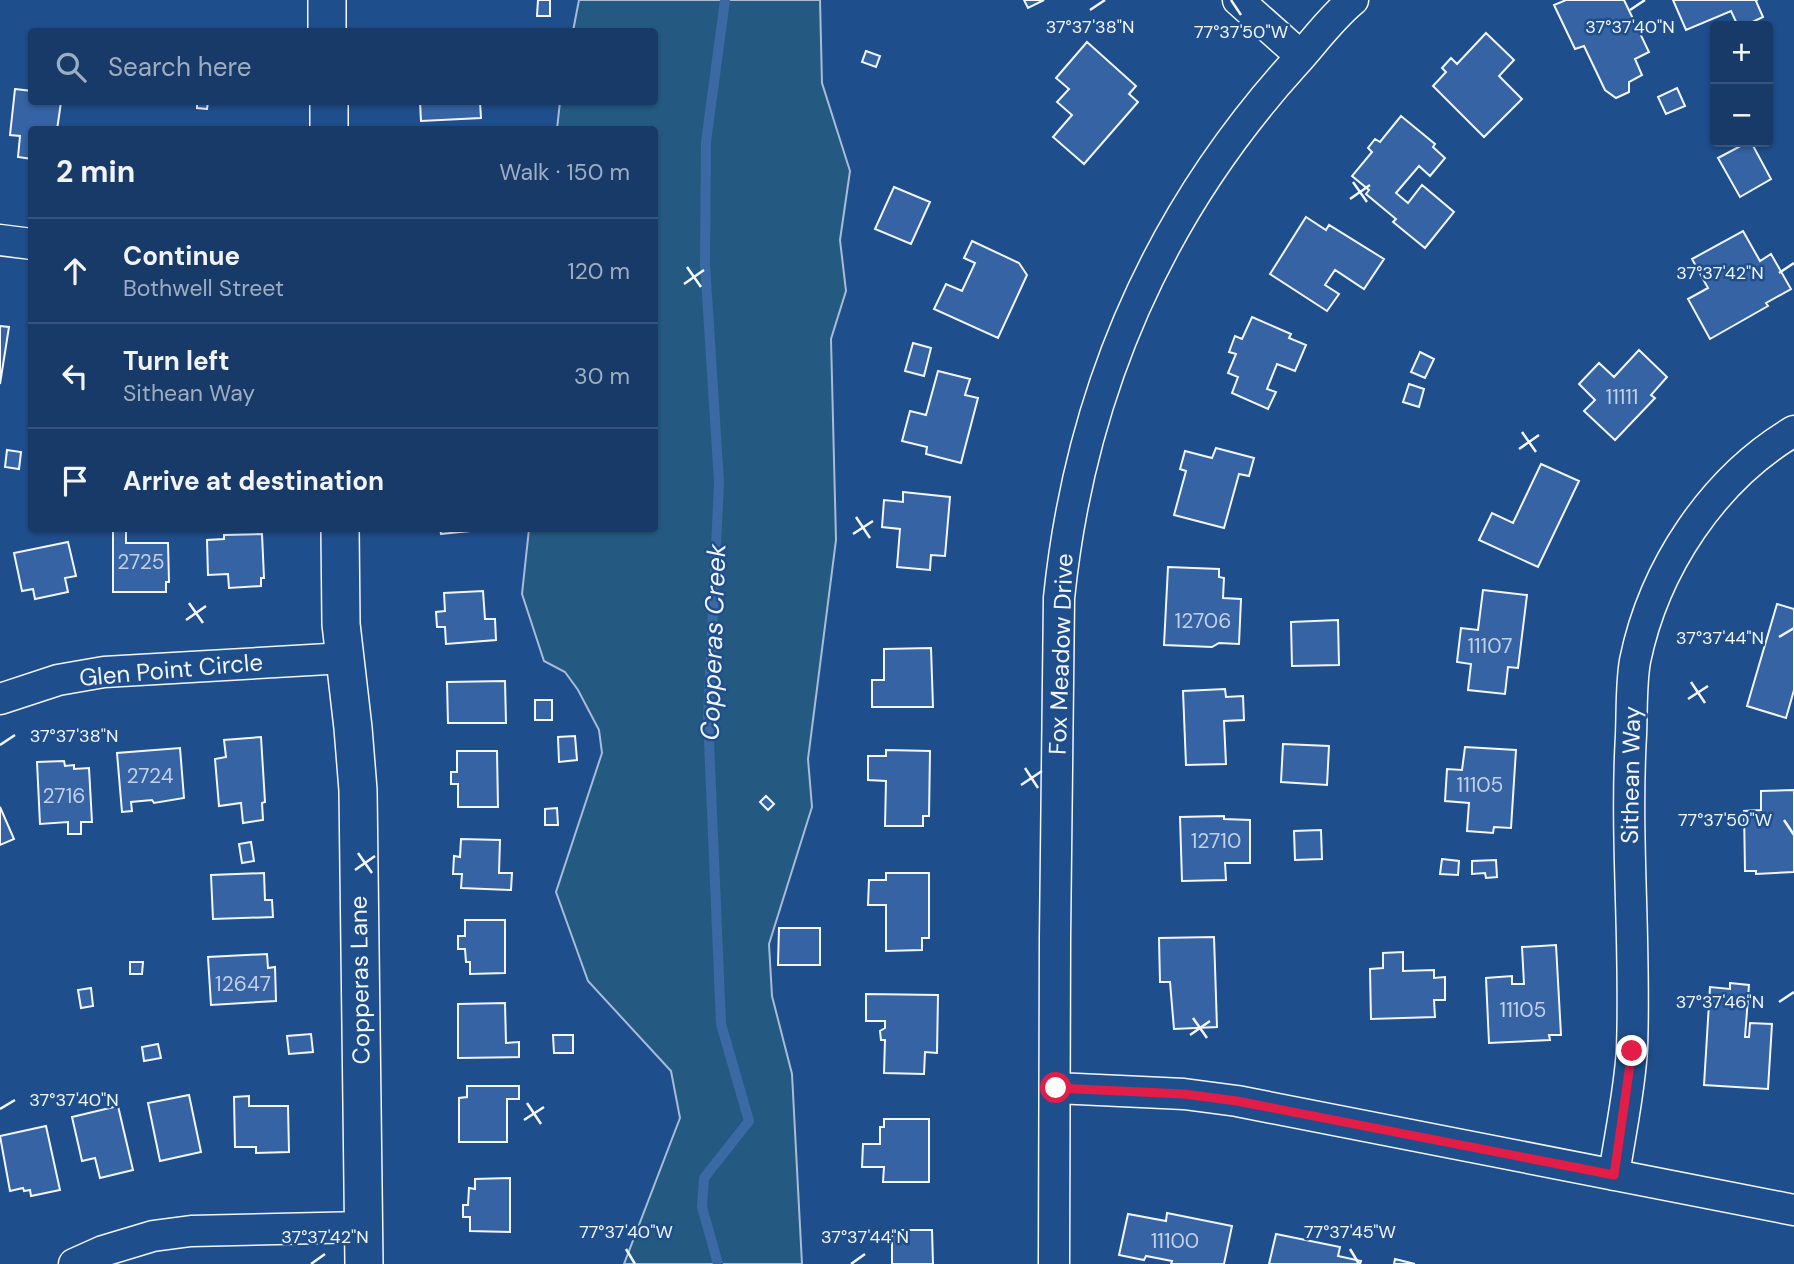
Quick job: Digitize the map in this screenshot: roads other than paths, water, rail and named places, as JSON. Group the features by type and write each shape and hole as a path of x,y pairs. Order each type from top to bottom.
{"street":[{"path":"327,0 327,28"},
{"path":"1238,0 1301,56"},
{"name":"Fox Meadow Drive","path":"1054,1264 1059,598 1064,549 1079,469 1103,384 1123,330 1156,261 1198,189 1267,94 1353,0"},
{"path":"329,105 329,126"},
{"path":"0,240 28,244"},
{"name":"Sithean Way","path":"1614,1175 1632,1051 1628,786 1635,663 1654,599 1678,549 1696,522 1742,471 1780,439 1794,431"},
{"name":"Copperas Lane","path":"340,532 341,624 354,727 358,790 364,1264"},
{"name":"Glen Point Circle","path":"0,699 58,680 104,672 345,658"},
{"path":"1056,1088 1184,1094 1237,1101 1794,1210"},
{"path":"74,1264 103,1251 153,1236 191,1231 364,1227"}],"waterway":[{"name":"Copperas Creek","path":"718,1264 702,1207 704,1178 749,1121 721,1024 708,718 719,482 705,264 706,142 725,0"}]}
